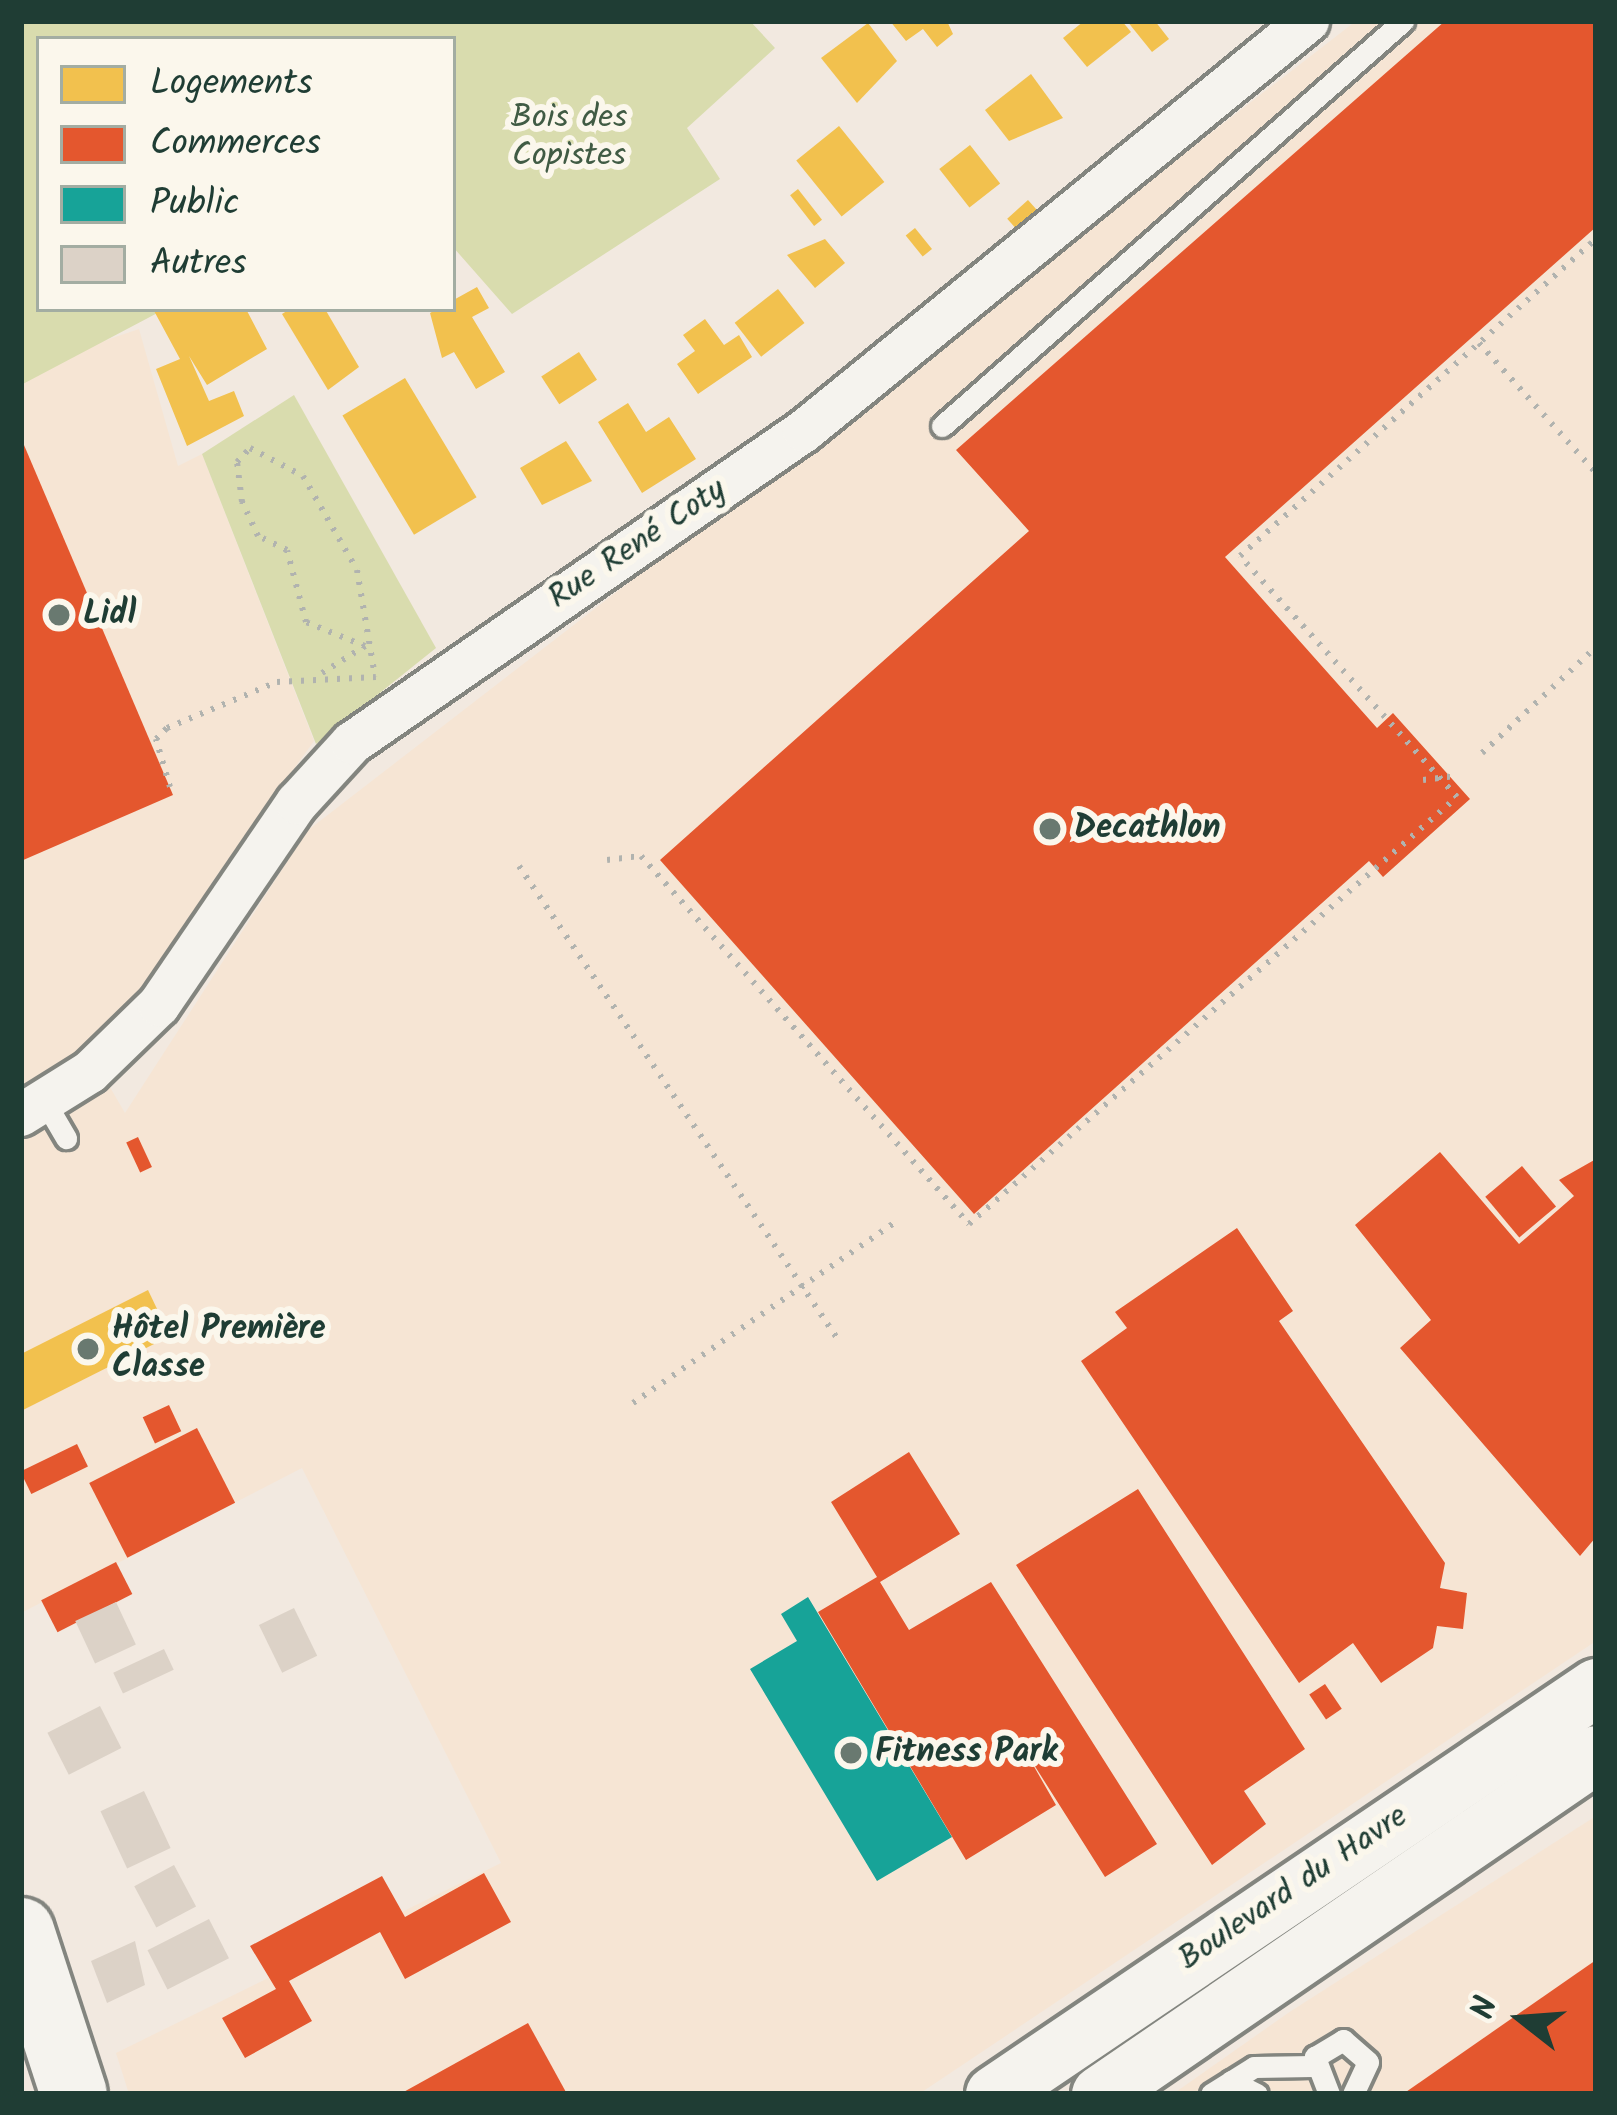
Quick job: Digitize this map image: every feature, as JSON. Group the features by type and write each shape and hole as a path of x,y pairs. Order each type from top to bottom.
{"main road":[{"name":"Boulevard du Havre","path":"994,2094 1596,1688"},
{"name":"Boulevard du Havre","path":"1100,2094 1596,1754"},
{"path":"21,1930 74,2094"}],"street":[{"name":"Rue René Coty","path":"44,1118 159,1004 297,803 352,743 803,431 1309,21"}],"lane":[{"path":"942,427 1403,21"},
{"path":"1211,2094 1254,2067 1312,2066 1334,2041 1360,2047 1369,2071 1353,2094"},
{"path":"1312,2066 1324,2093"},
{"path":"1231,2081 1258,2094"}],"path":[{"path":"607,860 641,856 969,1224 1456,797 1240,556 1596,238"},
{"path":"1479,343 1596,473"},
{"path":"365,646 307,622 287,550 258,536 242,502 237,462 250,448 284,458 331,522 357,570 365,646 380,686"},
{"path":"170,788 156,739 167,728 322,673 365,646"},
{"path":"1482,753 1596,647"},
{"path":"322,673 375,676"},
{"path":"1423,780 1455,776"},
{"path":"519,866 839,1341"},
{"path":"928,1178 936,1171"},
{"path":"633,1403 895,1222"}],"shaded area":[{"path":"1356,21 1596,21 1596,1641 919,2094 129,2094 116,2053 501,1863 302,1468 21,1613 21,369 139,329 178,466 202,454 314,741 212,882 174,963 90,1053 125,1113 307,831"},
{"path":"1596,1816 1596,2094 1173,2094 1288,2013"}],"green space":[{"name":"Bois des Copistes","path":"21,21 750,21 775,48 687,128 720,179 512,314 456,250 456,36 36,36 36,312 159,312 21,385"},
{"path":"294,395 436,648 316,744 202,454"}],"building: Logements":[{"path":"890,21 947,21 953,34 937,47 923,29 906,41"},
{"path":"1084,21 1122,21 1131,32 1087,67 1063,38"},
{"path":"1127,21 1155,21 1169,39 1152,52"},
{"path":"868,23 897,61 857,103 821,58"},
{"path":"1031,74 1063,118 1009,141 985,110"},
{"path":"839,126 884,182 842,217 796,161"},
{"path":"970,145 1000,184 969,208 939,169"},
{"path":"798,189 822,220 814,226 790,195"},
{"path":"1028,200 1037,210 1016,228 1007,219"},
{"path":"915,228 932,249 923,257 906,236"},
{"path":"825,239 845,263 815,288 787,255"},
{"path":"477,287 489,308 472,317 505,372 476,389 454,352 442,358 430,313 456,312 456,299"},
{"path":"778,289 804,323 761,357 735,323"},
{"path":"155,312 248,312 267,349 207,385 189,356 209,401 234,391 244,416 187,446 156,369 180,359"},
{"path":"327,312 359,367 328,390 282,314"},
{"path":"705,319 724,345 739,335 752,357 698,394 677,364 695,351 683,335"},
{"path":"579,352 597,380 559,404 541,377"},
{"path":"405,378 477,497 414,535 342,416"},
{"path":"628,403 646,432 669,417 696,459 642,493 598,422"},
{"path":"566,441 592,481 542,505 520,468"},
{"name":"Hôtel Première Classe","path":"148,1290 170,1336 21,1411 21,1354"}],"building: Commerces":[{"name":"Decathlon","path":"1445,21 1596,21 1596,227 1225,557 1377,728 1393,713 1470,799 1383,877 1369,861 974,1214 660,860 1029,531 956,450"},
{"name":"Lidl","path":"21,438 173,795 21,861"},
{"path":"138,1137 152,1167 140,1172 126,1142"},
{"path":"1440,1152 1519,1244 1574,1196 1559,1180 1596,1159 1596,1537 1580,1556 1400,1348 1431,1320 1355,1225"},
{"path":"1522,1166 1556,1207 1519,1237 1485,1197"},
{"path":"1237,1228 1293,1311 1279,1321 1445,1563 1440,1588 1467,1593 1463,1629 1437,1626 1433,1648 1381,1683 1353,1643 1299,1683 1081,1361 1127,1328 1115,1312"},
{"path":"169,1405 181,1431 155,1444 143,1417"},
{"path":"197,1428 235,1503 127,1558 89,1483"},
{"path":"77,1444 88,1466 31,1494 21,1471"},
{"path":"909,1452 960,1534 880,1582 909,1630 991,1582 1157,1844 1105,1877 1024,1749 1056,1805 966,1860 818,1612 877,1577 831,1502"},
{"path":"1138,1489 1305,1749 1244,1791 1266,1824 1212,1865 1016,1565"},
{"path":"116,1562 132,1594 57,1632 41,1600"},
{"path":"1325,1684 1342,1709 1326,1719 1309,1695"},
{"path":"484,1873 511,1922 405,1979 380,1932 289,1981 312,2021 245,2058 222,2018 276,1989 250,1946 382,1876 405,1917"},
{"path":"1596,1960 1596,2094 1403,2094"},
{"path":"528,2023 567,2094 400,2094"}],"building: Public":[{"name":"Fitness Park","path":"808,1597 952,1837 877,1881 750,1669 797,1641 781,1614"}],"building: Autres":[{"path":"116,1602 136,1645 95,1664 75,1621"},
{"path":"294,1608 317,1656 282,1673 259,1625"},
{"path":"164,1649 174,1670 123,1694 113,1673"},
{"path":"100,1706 121,1748 69,1775 47,1733"},
{"path":"144,1791 171,1848 127,1868 100,1811"},
{"path":"174,1865 196,1906 156,1928 134,1886"},
{"path":"209,1919 229,1958 167,1990 148,1950"},
{"path":"135,1941 145,1985 107,2003 91,1961"}],"place":[{"name":"Lidl","path":"59,615"},
{"name":"Decathlon","path":"1050,829"},
{"name":"Hôtel Première Classe","path":"88,1349"},
{"name":"Fitness Park","path":"851,1753"}]}
